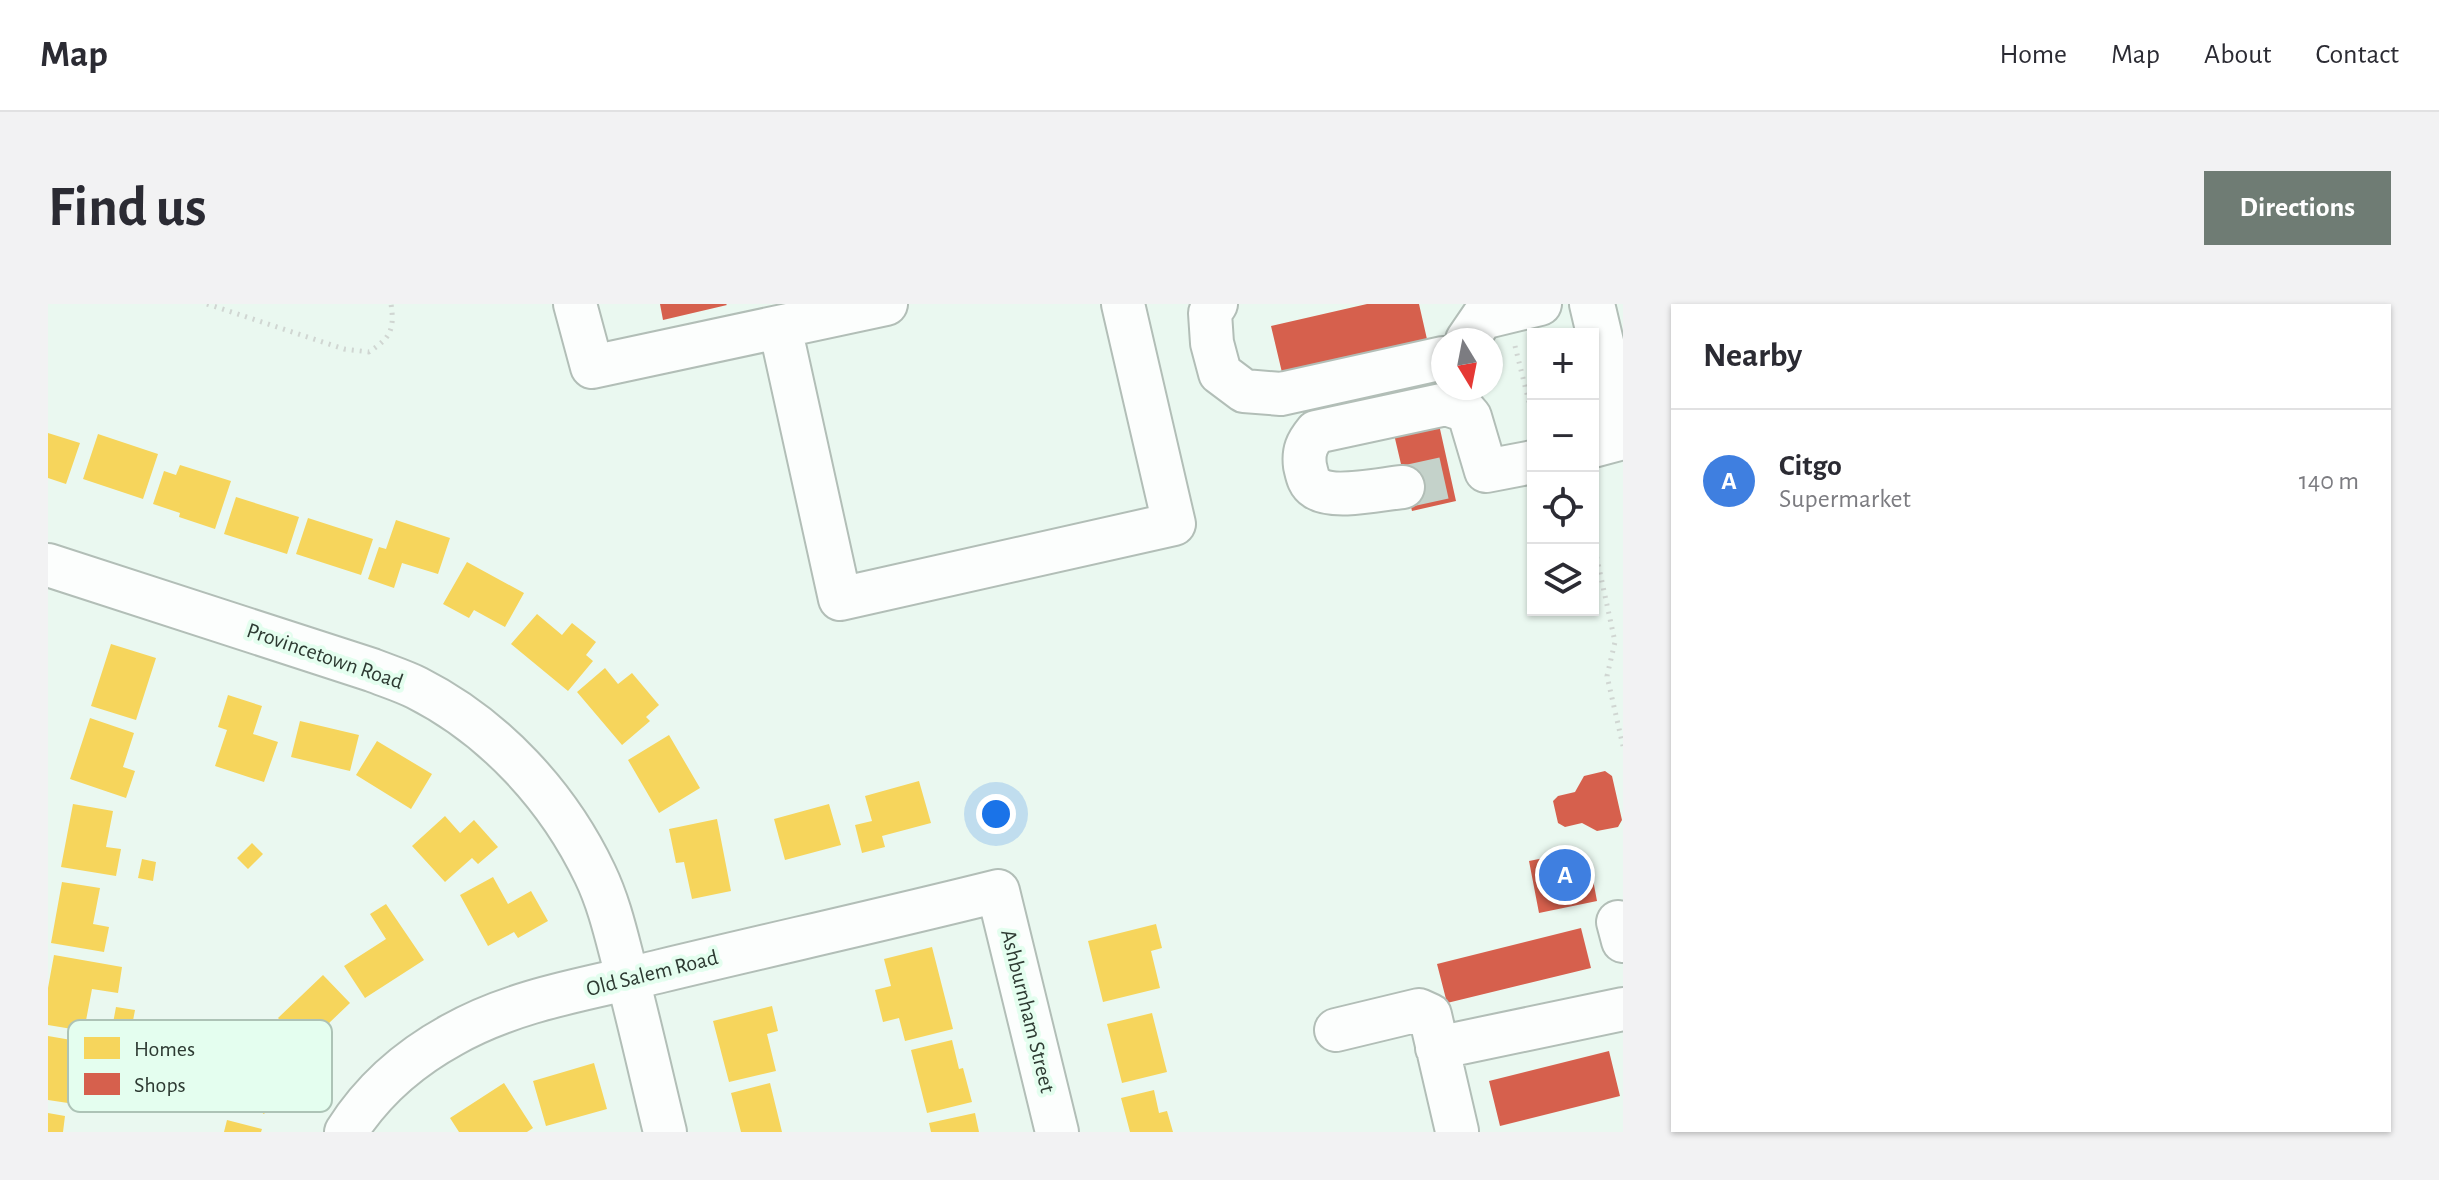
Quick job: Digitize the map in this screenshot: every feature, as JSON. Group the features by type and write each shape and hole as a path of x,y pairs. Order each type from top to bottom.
{"main road":[{"path":"1592,304 1623,436"}],"street":[{"path":"575,304 592,367 886,304"},
{"path":"780,327 840,599 1174,524 1123,304"},
{"path":"1216,304 1210,313 1212,343 1220,373 1244,391 1281,394 1431,363"},
{"path":"1475,328 1482,318 1524,308"},
{"path":"1403,487 1339,494 1316,489 1308,479 1304,459 1307,443 1316,432 1446,404 1464,410 1470,417 1472,473 1527,463"},
{"path":"1599,444 1623,436"},
{"name":"Provincetown Road","path":"50,575 372,670 416,687 464,716 507,752 536,782 576,838 596,876 628,979 665,1132"},
{"name":"Old Salem Road","path":"346,1132 368,1101 420,1054 454,1034 512,1009 998,891"},
{"name":"Ashburnham Street","path":"998,891 1057,1132"},
{"path":"1437,1048 1623,1009"},
{"path":"1336,1030 1419,1010 1430,1015 1457,1131"}],"path":[{"path":"207,304 344,349 369,352 386,341 394,322 391,304"},
{"path":"1524,308 1532,400"},
{"path":"1599,568 1615,642 1607,676 1623,746"}],"building: Homes":[{"path":"48,433 80,443 66,484 48,478"},
{"path":"98,434 158,454 143,499 83,479"},
{"path":"180,465 231,481 215,529 153,504 164,471 176,475"},
{"path":"236,497 299,517 287,554 224,534"},
{"path":"308,518 373,539 361,575 296,554"},
{"path":"396,520 450,538 438,574 402,563 394,588 368,579 379,547 386,549"},
{"path":"467,562 524,593 505,627 474,610 469,618 443,604"},
{"path":"537,614 562,635 572,623 596,642 586,655 593,661 568,691 511,644"},
{"path":"111,644 156,658 136,720 91,706"},
{"path":"605,668 618,684 632,673 659,705 646,717 650,721 622,745 577,692"},
{"path":"228,695 262,706 253,734 278,742 264,782 215,766 227,730 218,727"},
{"path":"90,718 134,733 123,767 135,771 126,798 70,779"},
{"path":"300,721 359,735 350,771 291,757"},
{"path":"669,735 700,788 659,813 628,760"},
{"path":"377,741 432,774 411,809 356,775"},
{"path":"919,781 931,823 882,836 885,847 862,853 855,825 872,821 865,796"},
{"path":"73,804 113,811 106,847 121,849 116,876 61,867"},
{"path":"829,804 841,845 785,860 774,819"},
{"path":"445,816 460,833 474,820 498,847 478,864 472,858 445,882 412,846"},
{"path":"717,819 731,891 692,899 684,862 676,863 669,829"},
{"path":"252,843 263,854 248,869 237,858"},
{"path":"142,859 156,862 153,881 138,878"},
{"path":"493,877 508,904 531,891 548,921 518,938 514,932 488,946 460,895"},
{"path":"62,882 100,888 93,924 109,927 104,952 51,943"},
{"path":"386,904 424,960 365,998 344,966 386,939 370,914"},
{"path":"1156,924 1162,948 1151,951 1160,988 1103,1002 1088,941"},
{"path":"932,947 953,1029 905,1041 899,1018 883,1022 875,990 891,986 884,959"},
{"path":"54,955 122,967 118,993 92,989 86,1020 68,1020 68,1028 48,1025 48,988"},
{"path":"323,975 350,1003 332,1020 278,1018"},
{"path":"772,1006 778,1031 767,1034 776,1071 729,1082 713,1021"},
{"path":"116,1007 135,1010 133,1020 114,1020"},
{"path":"1152,1013 1167,1072 1122,1083 1107,1024"},
{"path":"48,1036 68,1039 68,1103 48,1100"},
{"path":"952,1040 972,1102 927,1113 911,1050"},
{"path":"594,1063 607,1109 546,1126 533,1081"},
{"path":"504,1083 533,1128 527,1132 459,1132 450,1118"},
{"path":"770,1083 782,1132 741,1132 731,1093"},
{"path":"1154,1090 1159,1113 1167,1111 1173,1132 1130,1132 1121,1098"},
{"path":"48,1113 65,1116 63,1132 48,1132"},
{"path":"975,1113 979,1132 931,1132 929,1123"},
{"path":"227,1120 262,1129 261,1132 224,1132"}],"building: Shops":[{"path":"660,304 726,304 727,305 663,320"},
{"path":"1367,304 1419,304 1429,348 1284,381 1271,326"},
{"path":"1438,420 1456,501 1412,511 1393,430"},
{"path":"1605,771 1612,776 1622,820 1618,827 1597,831 1582,823 1565,827 1558,823 1553,801 1558,796 1575,792 1584,776"},
{"path":"1569,853 1591,869 1597,901 1539,913 1529,861"},
{"path":"1581,928 1591,968 1447,1003 1437,964"},
{"path":"1609,1051 1620,1096 1500,1126 1489,1081"}],"tunnel":[{"path":"1403,487 1457,475"}],"place":[{"name":"Citgo","path":"1565,875"}]}
